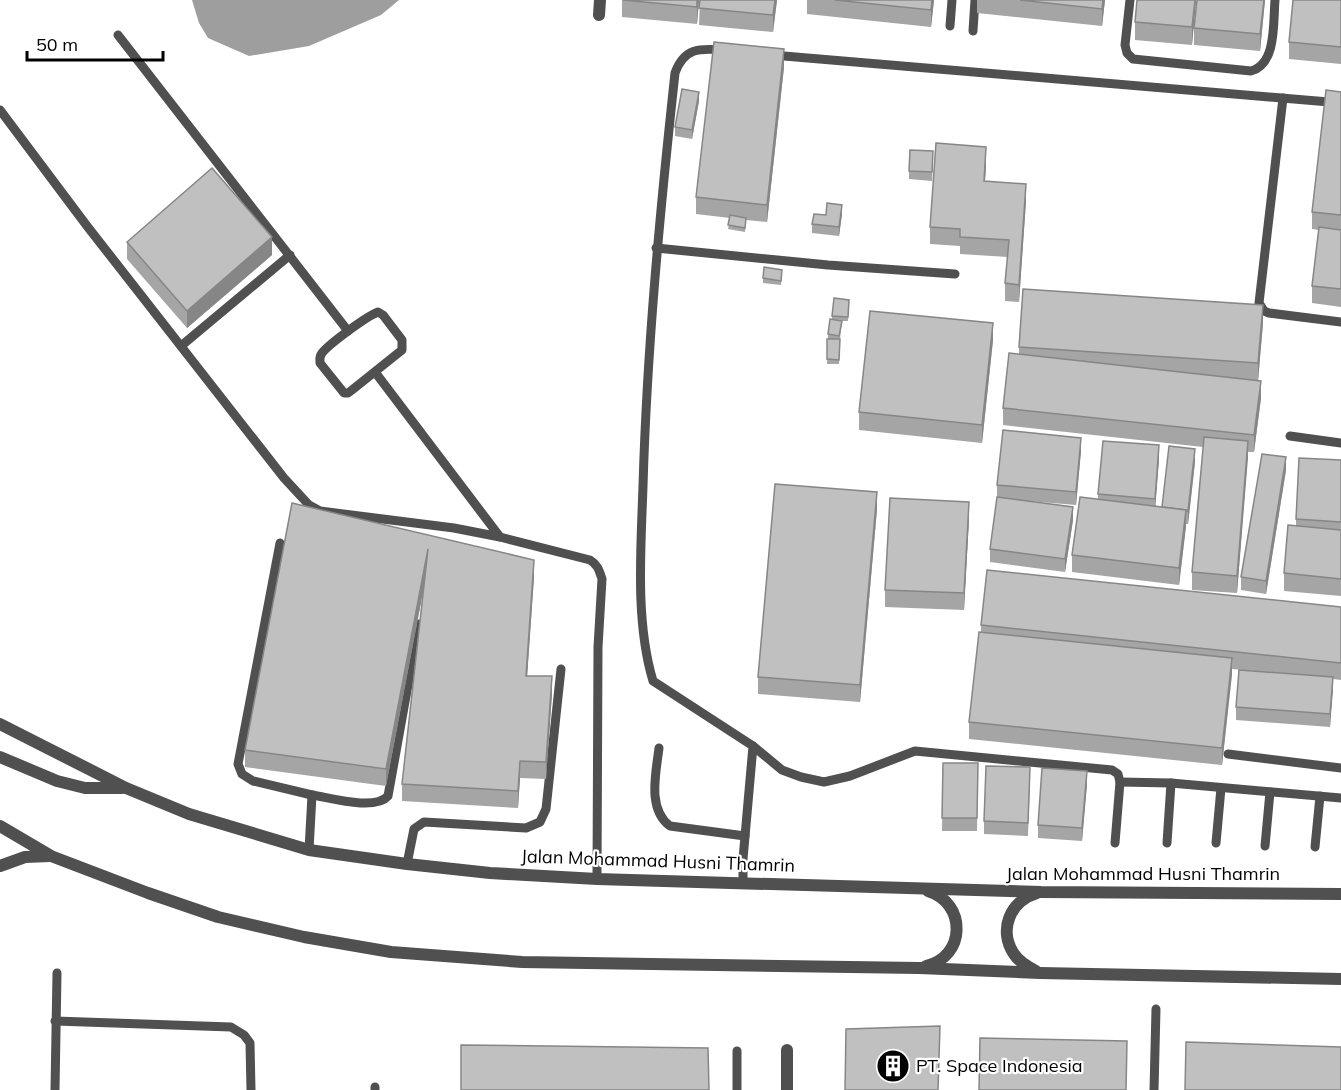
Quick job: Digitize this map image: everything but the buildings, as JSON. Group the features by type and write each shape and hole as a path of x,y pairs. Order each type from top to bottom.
{"street":[{"path":"599,15 600,0"},
{"name":"Jalan Mohammad Husni Thamrin","path":"0,724 126,788 189,814 309,850 407,864 490,873 597,879 1041,892 1341,894"},
{"path":"0,757 57,781 85,788 126,788"},
{"path":"0,826 51,856 218,917 304,937 391,952 522,962 919,968 1040,973 1341,979"},
{"path":"0,866 25,857 51,856"},
{"path":"919,968 936,964 949,953 957,938 957,921 951,905 938,894 922,889"},
{"path":"1040,973 1025,965 1015,956 1008,944 1006,930 1009,916 1016,904 1028,896 1041,892"},
{"path":"787,1050 787,1090"}],"lane":[{"path":"950,26 952,0"},
{"path":"973,31 975,0"},
{"path":"1130,0 1125,45 1127,53 1133,59 1251,71 1266,63 1271,45 1275,0"},
{"path":"118,34 348,331"},
{"path":"728,51 704,49 693,51 679,63 675,73 656,248 645,410 641,561 643,616 653,681 753,746 782,770 824,782 850,776 915,751 1112,770 1118,774 1120,782 1115,843"},
{"path":"763,54 1341,103"},
{"path":"1283,98 1258,303 1264,311 1269,313 1341,322"},
{"path":"0,110 284,478 309,505 320,511 453,528 500,537 590,560 598,566 602,579 598,646 597,879"},
{"path":"656,248 828,265 956,274"},
{"path":"181,346 290,255"},
{"path":"378,312 383,315 402,340 402,350 348,393 344,393 320,363 322,353 348,331 378,312"},
{"path":"375,372 500,537"},
{"path":"1290,436 1341,443"},
{"path":"280,543 238,764 242,774 253,781 312,795 362,803 380,802 388,796 420,624"},
{"path":"407,864 414,829 424,822 526,828 540,822 546,808 561,669"},
{"path":"743,882 753,746"},
{"path":"659,748 655,789 660,815 666,823 670,826 745,836"},
{"path":"1228,754 1341,768"},
{"path":"1120,782 1171,783 1341,798"},
{"path":"1167,843 1171,783"},
{"path":"1216,843 1221,788"},
{"path":"1265,846 1270,792"},
{"path":"309,850 312,795"},
{"path":"1315,847 1320,796"},
{"path":"55,1090 57,973"},
{"path":"1154,1090 1156,1009"},
{"path":"55,1021 231,1027 244,1035 250,1043 251,1090"},
{"path":"737,1051 737,1090"}],"shaded area":[{"path":"192,0 399,0 381,15 309,46 249,56 208,38 199,23"}],"place":[{"name":"PT. Space Indonesia","path":"893,1066"}]}
